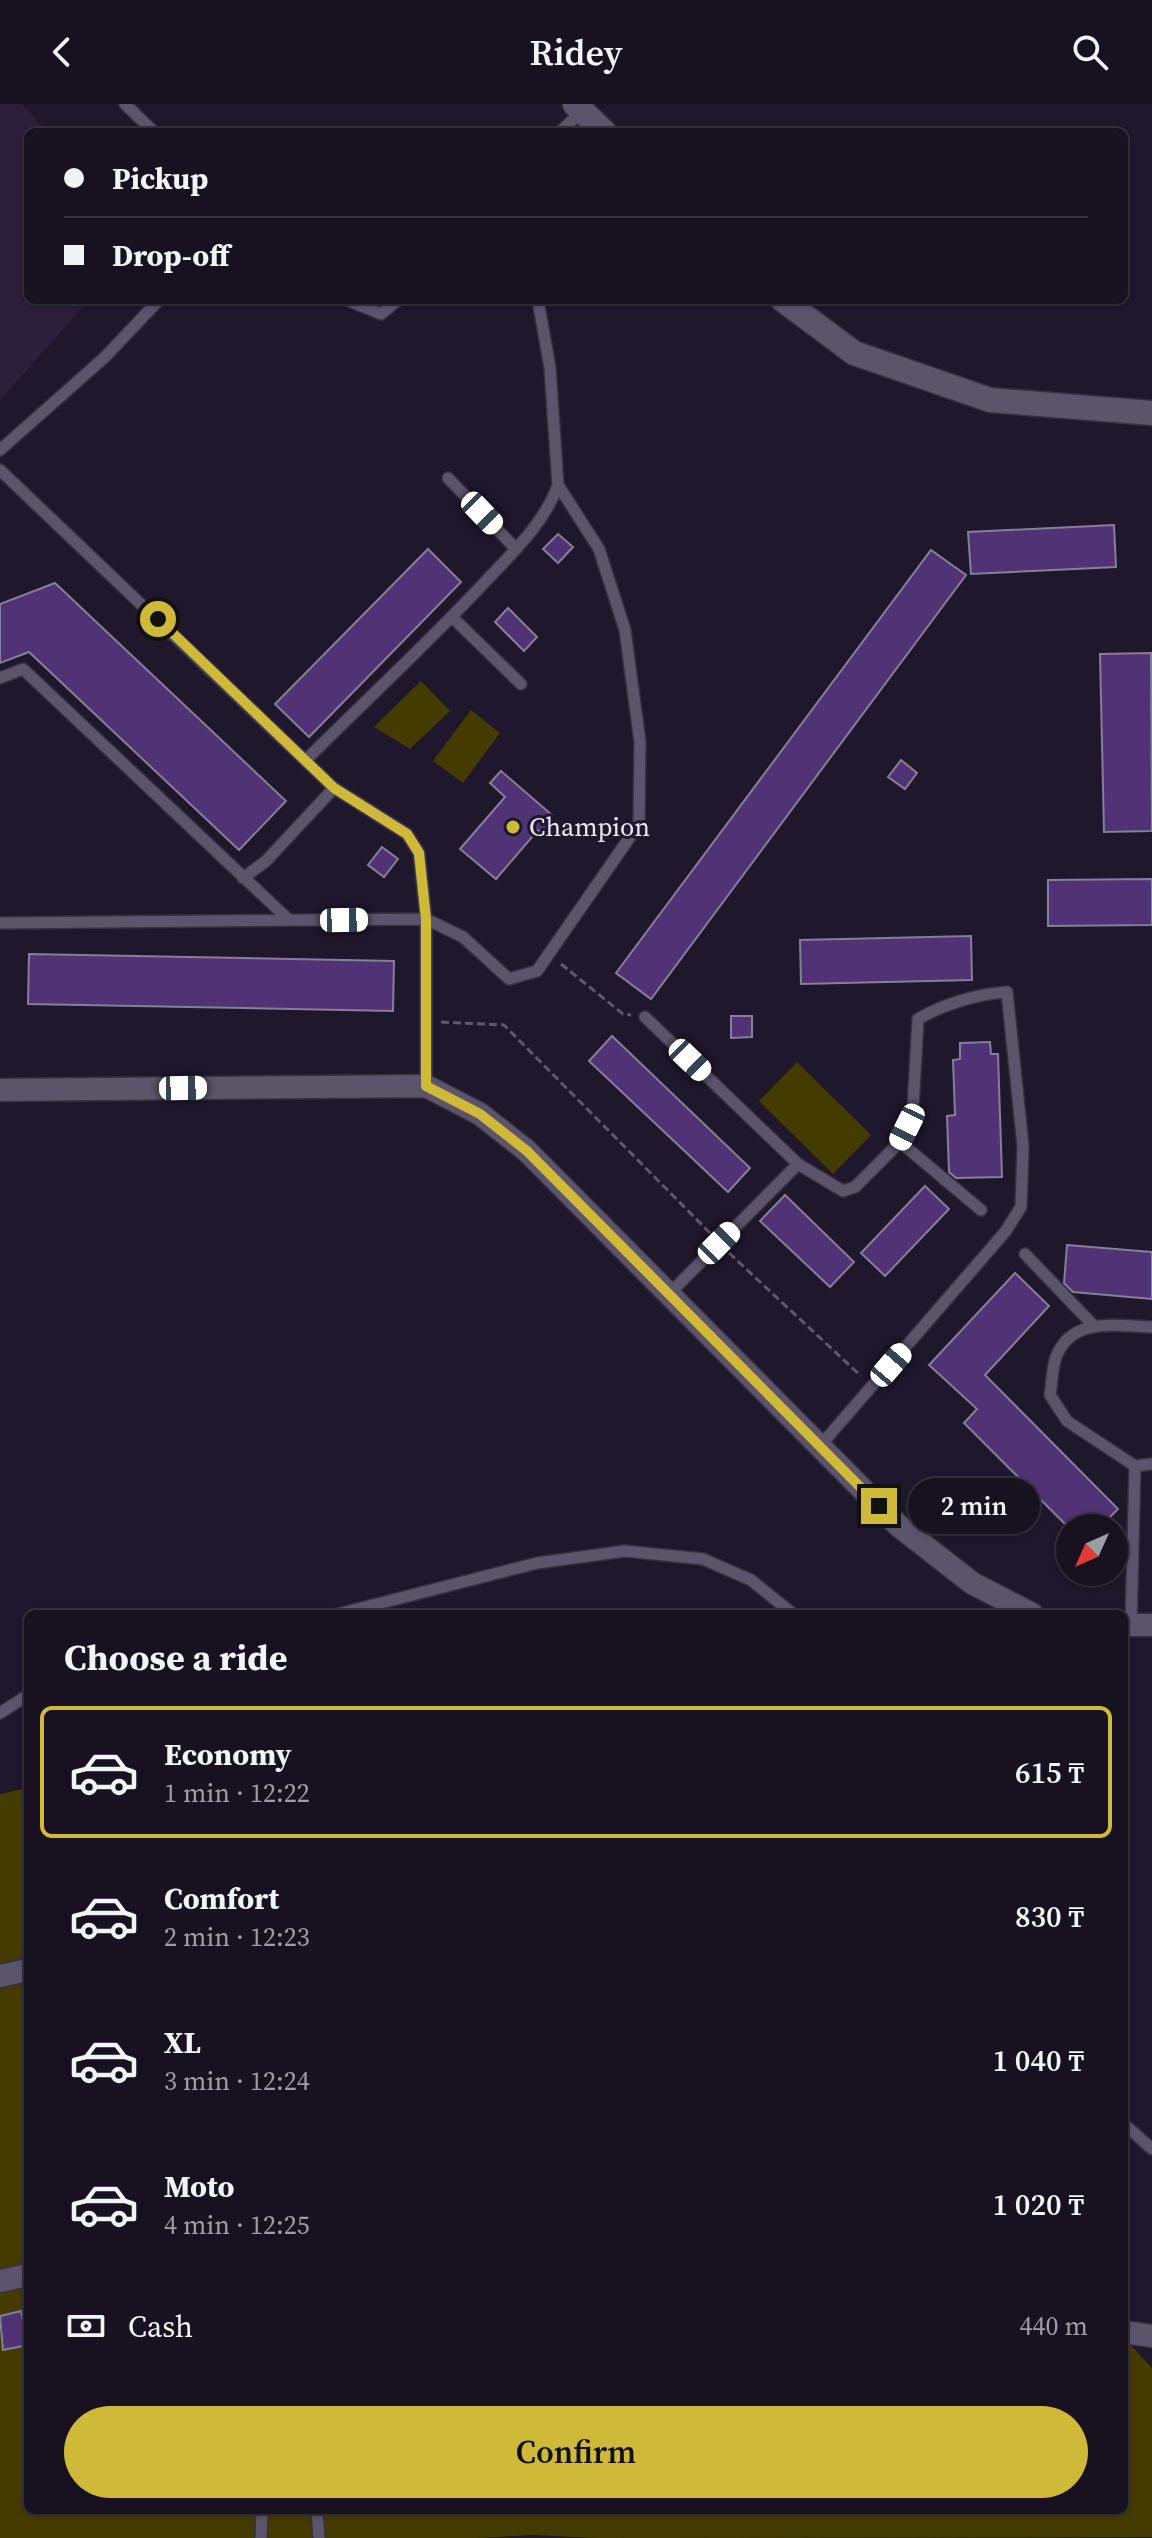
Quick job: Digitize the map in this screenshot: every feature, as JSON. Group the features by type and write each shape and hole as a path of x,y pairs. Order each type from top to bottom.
{"street":[{"path":"579,107 600,128"},
{"path":"788,304 854,353 990,400 1152,413"},
{"path":"0,1090 426,1086 480,1114 527,1151 911,1536 972,1583 1024,1610"},
{"path":"0,1976 24,1971"},
{"path":"0,2281 24,2276"},
{"path":"1128,2333 1152,2336"}],"lane":[{"path":"125,104 150,128"},
{"path":"563,128 579,107"},
{"path":"0,450 105,357 155,304"},
{"path":"357,304 381,314 393,304"},
{"path":"306,760 452,617 550,508 558,485 550,368 539,304"},
{"path":"0,470 28,493 334,788 407,834 419,853 426,919 426,1086"},
{"path":"448,478 516,549"},
{"path":"0,923 426,919 463,937 509,979 537,971 639,824 640,742 625,630 599,549 558,485"},
{"path":"452,617 521,684"},
{"path":"0,678 23,669 289,920"},
{"path":"243,878 266,861 334,788"},
{"path":"645,1017 798,1164 843,1191 855,1187 900,1142 913,1107 918,1019 933,1010 990,993 1007,992 1023,1146 1021,1207 1005,1232 820,1446"},
{"path":"900,1142 981,1210"},
{"path":"669,1294 798,1164"},
{"path":"1025,1254 1093,1325"},
{"path":"1152,1327 1093,1325 1076,1332 1056,1356 1050,1395 1067,1421 1135,1466 1152,1464"},
{"path":"1135,1466 1136,1625"},
{"path":"354,1610 537,1563 625,1551 703,1559 751,1580 788,1610"},
{"path":"0,1713 24,1698"},
{"path":"1128,2128 1152,2149"},
{"path":"261,2538 262,2514"},
{"path":"317,2514 319,2538"}],"path":[{"path":"548,954 623,1014 645,1017"},
{"path":"426,1022 504,1025 719,1243 872,1387"}],"shaded area":[{"path":"0,104 22,104 43,128 24,128 24,304 85,304 0,400"},
{"path":"421,681 450,711 410,749 374,727"},
{"path":"471,710 500,733 463,783 433,761"},
{"path":"797,1062 871,1135 833,1174 759,1101"},
{"path":"24,1789 24,2514 1128,2514 1128,2342 1152,2368 1152,2537 599,2538 531,2535 479,2538 0,2538 0,1794"}],"building":[{"path":"1114,525 1116,567 971,574 968,532"},
{"path":"558,534 573,547 558,563 543,549"},
{"path":"428,549 461,582 309,737 275,704"},
{"path":"931,550 966,575 651,999 616,973"},
{"path":"55,583 286,801 239,850 29,652 0,663 0,604"},
{"path":"508,608 537,637 524,651 495,622"},
{"path":"1151,653 1152,831 1104,832 1100,654"},
{"path":"901,760 917,773 905,789 888,777"},
{"name":"Champion","path":"501,771 552,815 547,820 551,823 542,833 538,830 496,879 460,849 505,797 490,783"},
{"path":"382,847 398,859 384,877 368,865"},
{"path":"1152,879 1152,925 1048,926 1048,880"},
{"path":"971,936 972,980 801,984 800,940"},
{"path":"29,954 394,961 393,1011 28,1004"},
{"path":"731,1016 752,1016 752,1037 731,1038"},
{"path":"612,1036 750,1168 728,1192 589,1061"},
{"path":"990,1042 991,1054 998,1054 1002,1177 956,1178 949,1172 947,1116 955,1115 953,1060 960,1059 960,1043"},
{"path":"925,1186 949,1209 885,1276 861,1253"},
{"path":"785,1195 854,1262 830,1287 760,1221"},
{"path":"1067,1245 1152,1252 1152,1299 1073,1292 1064,1283"},
{"path":"1015,1273 1049,1306 985,1375 1118,1509 1113,1514 1056,1515 964,1423 977,1409 929,1365"},
{"path":"21,2311 24,2346 3,2350 0,2316"}],"place":[{"name":"Champion","path":"513,827"}],"route":[{"path":"158,619 334,788 407,834 419,853 426,919 426,1086 480,1114 527,1151 879,1506"}]}
